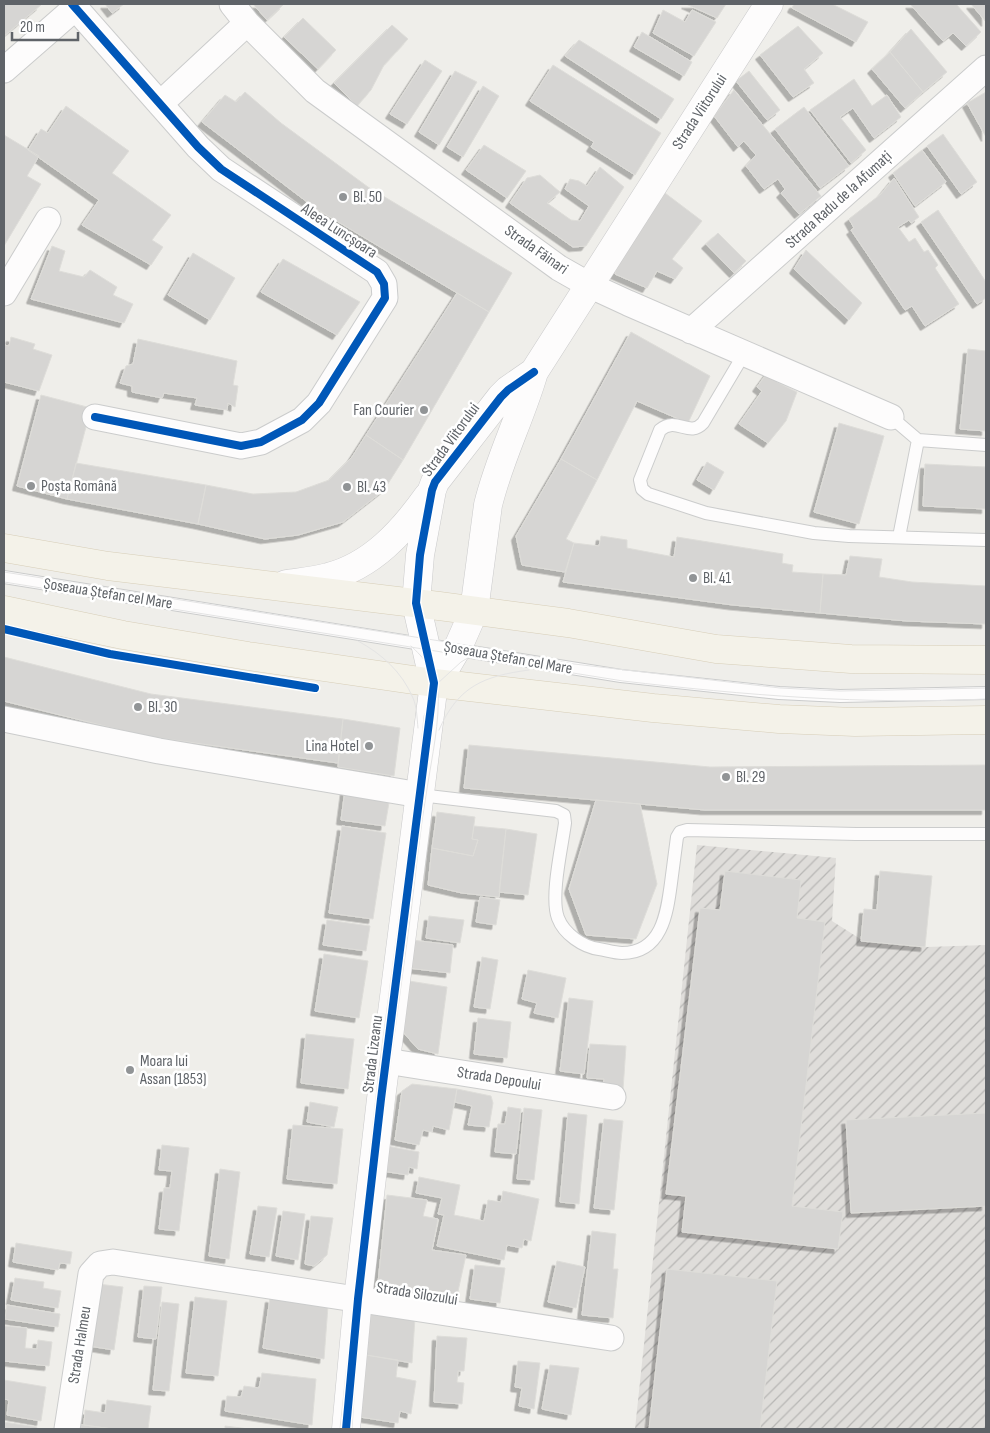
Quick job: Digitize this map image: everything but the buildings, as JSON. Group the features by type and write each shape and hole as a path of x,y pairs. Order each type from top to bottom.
{"main road":[{"name":"Șoseaua Ștefan cel Mare","path":"4,548 108,566 568,623 716,649 851,660 986,660"},
{"name":"Șoseaua Ștefan cel Mare","path":"4,610 79,626 248,656 434,683 698,713 855,722 986,720"}],"street":[{"name":"Strada Făinari","path":"232,4 247,23 315,91 559,268 589,285 691,331 891,417"},
{"name":"Strada Viitorului","path":"434,683 443,672 456,649 474,611 488,505 492,489 534,372 769,4"},
{"path":"4,70 74,6"},
{"name":"Aleea Luncșoara","path":"74,6 198,147 221,169 377,272 384,284 385,298 319,403 302,420 280,434 261,442 241,446 95,417"},
{"path":"160,104 247,23"},
{"name":"Strada Radu de la Afumați","path":"691,331 986,68"},
{"path":"4,293 48,220"},
{"name":"Strada Viitorului","path":"434,683 416,603 419,565 432,490 435,482 495,404 508,390 534,372"},
{"path":"271,586 329,577 353,567 375,554 410,522 432,490"},
{"name":"Strada Lizeanu","path":"346,1429 358,1299 386,1061 434,683"},
{"path":"4,719 158,751 420,795"},
{"name":"Strada Depoului","path":"386,1061 613,1097"},
{"name":"Strada Silozului","path":"100,1264 113,1262 611,1338"},
{"name":"Strada Halmeu","path":"67,1429 91,1274 100,1264"}],"lane":[{"path":"744,354 704,423 699,428 692,430 673,424 665,426 660,430 640,480 642,489 648,494 706,514 814,533 849,536 986,540"},
{"path":"891,417 918,440 986,445"},
{"path":"899,537 918,440"},
{"name":"Șoseaua Ștefan cel Mare","path":"4,577 621,676 779,693 840,696 986,693"},
{"path":"420,795 556,811 564,815 565,823 555,897 558,918 565,929 590,948 623,953 641,948 656,936 664,924 668,910 677,837 680,832 687,830 856,834 986,834"}],"shaded area":[{"path":"697,845 836,858 832,921 862,940 927,947 986,945 986,1429 635,1429"}],"tram line":[{"path":"4,572 497,650 574,664 780,688 840,691 986,688"},
{"path":"4,582 623,681 804,698 895,701 986,699"},
{"path":"358,641 383,658 403,680 414,702 418,728"},
{"path":"352,1429 356,1364 369,1235 420,835 438,714 438,689 435,677 425,660 411,646"},
{"path":"340,1429 379,1069 419,768 424,716 438,683 461,662 471,656"},
{"path":"439,730 446,715 455,703 474,686 499,676 529,670"}],"cycle path":[{"path":"72,4 198,147 221,169 377,272 384,284 385,298 319,403 302,420 261,442 241,446 95,417"},
{"path":"346,1429 358,1299 381,1099 434,683 416,603 420,555 435,482 501,397 534,372"},
{"path":"4,629 110,654 315,688"}],"place":[{"name":"Bl. 50","path":"343,197"},
{"name":"Fan Courier","path":"424,410"},
{"name":"Poșta Română","path":"31,486"},
{"name":"Bl. 43","path":"347,487"},
{"name":"Bl. 41","path":"693,578"},
{"name":"Bl. 30","path":"138,707"},
{"name":"Lina Hotel","path":"369,746"},
{"name":"Bl. 29","path":"726,777"},
{"name":"Moara lui Assan (1853)","path":"130,1070"}]}
